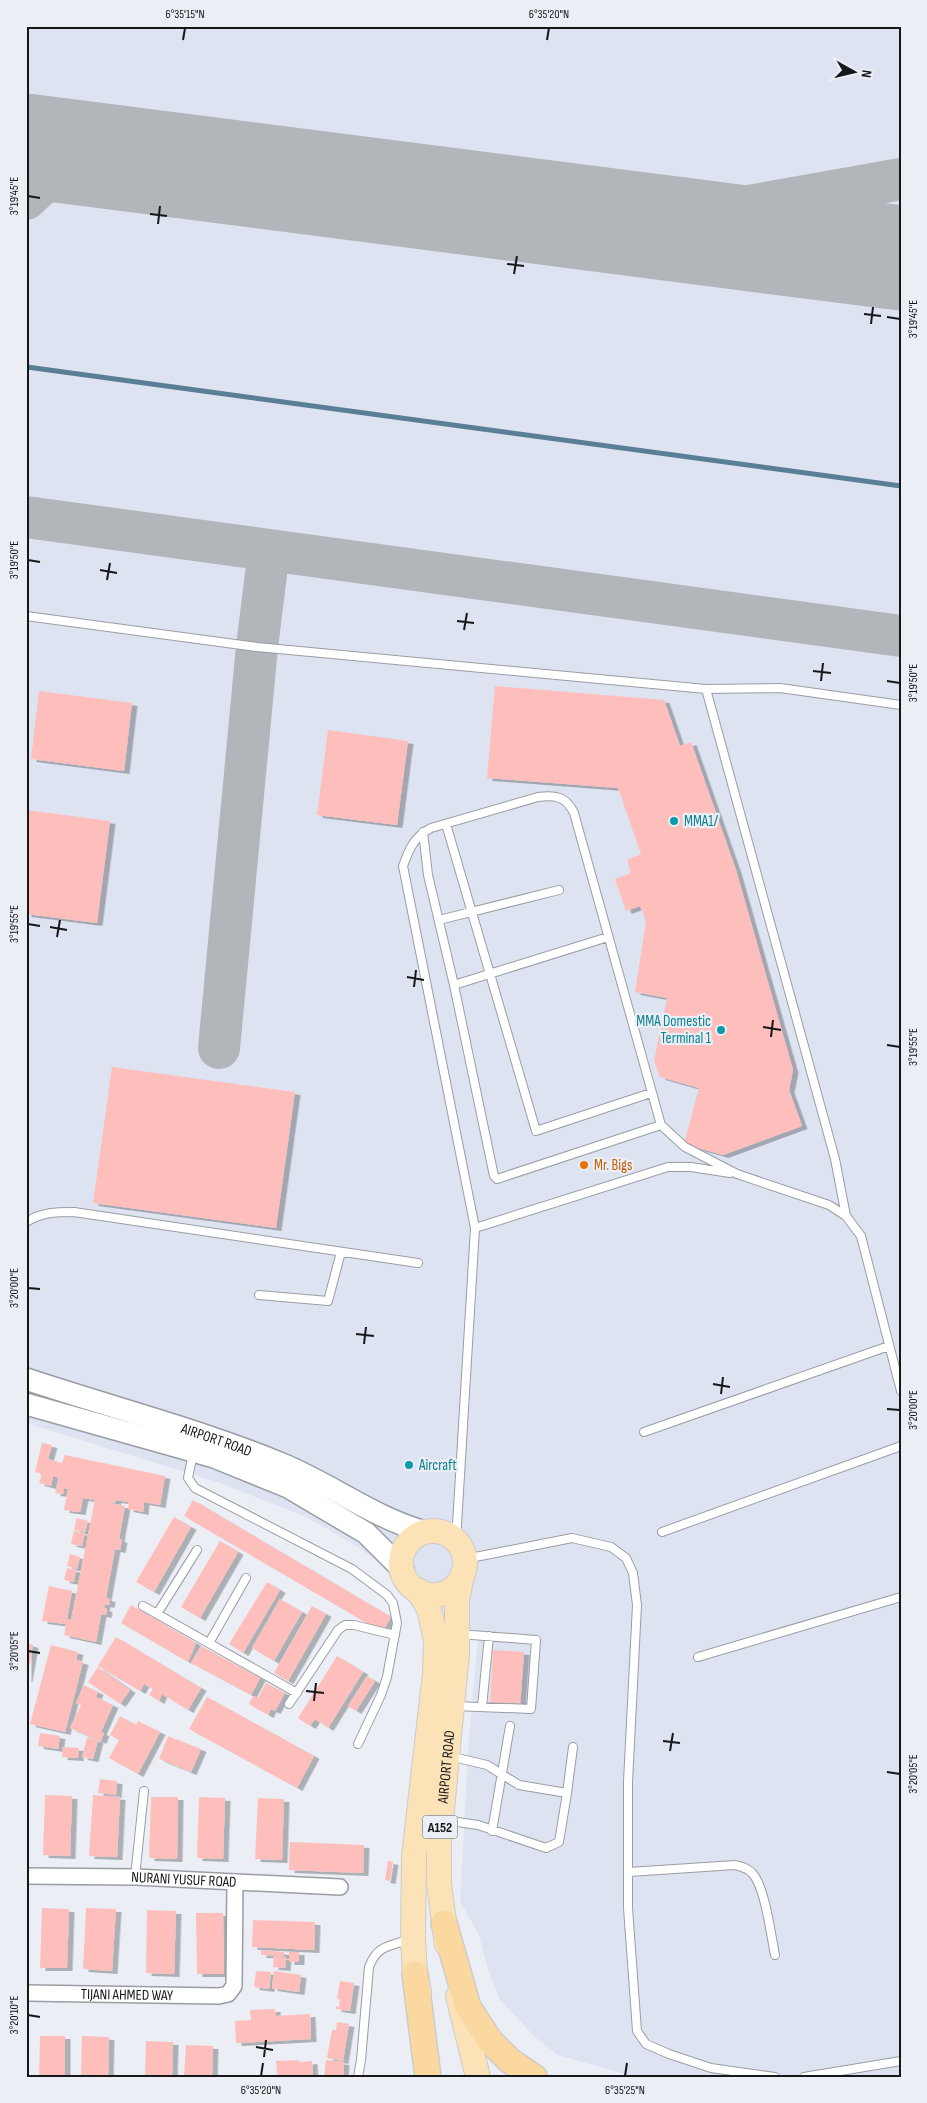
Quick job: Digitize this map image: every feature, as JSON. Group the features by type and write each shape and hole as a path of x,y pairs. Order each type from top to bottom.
{"highway":[{"path":"444,1923 468,2007 490,2041 509,2060 534,2077"},
{"path":"415,1974 428,2077"}],"main road":[{"name":"AIRPORT ROAD","path":"26,1379 227,1442 290,1468 403,1526 426,1532"},
{"name":"AIRPORT ROAD","path":"26,1404 214,1457 288,1487 366,1533 403,1570"},
{"path":"437,1531 447,1534 461,1558 452,1589 443,1593 432,1595 418,1590 412,1587 405,1578 403,1553 408,1543 416,1536 426,1532 437,1531"},
{"name":"AIRPORT ROAD","path":"461,1558 457,1600 458,1634 441,1820 438,1884 450,1962 478,2077"},
{"name":"AIRPORT ROAD","path":"418,1590 428,1609 436,1640 435,1673 414,1856 413,1939 415,1974 439,2077"}],"street":[{"name":"NURANI YUSUF ROAD","path":"26,1876 136,1877 340,1887"},
{"name":"TIJANI AHMED WAY","path":"26,1993 219,1996 228,1994 234,1986 235,1882"}],"lane":[{"path":"26,616 257,647 706,689 780,688 901,705"},
{"path":"706,689 835,1159 846,1216"},
{"path":"775,2077 711,2068 646,2044 637,2031 628,1908 628,1782 638,1605 634,1573 626,1558 611,1547 572,1538 461,1558 475,1228 403,866 411,846 423,832 538,797 551,796 562,798 569,804 574,813 661,1126 685,1147 737,1174 829,1206 846,1216 861,1236 901,1391"},
{"path":"446,824 536,1131 651,1093"},
{"path":"423,832 428,875 454,985 494,1176 497,1179 661,1126"},
{"path":"439,920 559,890"},
{"path":"454,985 608,937"},
{"path":"475,1228 668,1166 691,1167 737,1174"},
{"path":"26,1222 37,1215 74,1212 418,1264"},
{"path":"259,1294 328,1301 341,1252"},
{"path":"644,1432 889,1346"},
{"path":"662,1532 901,1446"},
{"path":"194,1451 188,1478 191,1485 352,1569 377,1587 394,1603 397,1623 387,1677 381,1695 358,1744"},
{"path":"157,1614 197,1550"},
{"path":"209,1643 246,1578"},
{"path":"698,1657 901,1597"},
{"path":"144,1606 297,1693"},
{"path":"290,1704 338,1630 345,1625 354,1625 395,1635"},
{"path":"452,1706 531,1709 536,1640 458,1634"},
{"path":"482,1707 489,1636"},
{"path":"492,1831 510,1726"},
{"path":"441,1820 478,1825 546,1848 552,1847 559,1842 573,1747"},
{"path":"447,1756 488,1765 519,1785 567,1793"},
{"path":"136,1877 144,1791"},
{"path":"629,1872 735,1865 745,1867 753,1874 761,1888 775,1954"},
{"path":"358,2077 369,1967 372,1959 376,1952 381,1949 413,1939"},
{"path":"804,2077 901,2060"}],"shaded area":[{"path":"26,26 901,26 901,2077 635,2077 558,2055 536,2038 500,2000 488,1969 479,1935 460,1901 469,1736 478,1637 424,1618 412,1598 378,1561 350,1542 304,1516 217,1482 26,1423"}],"building":[{"path":"495,686 664,700 680,746 691,742 736,870 793,1070 789,1090 802,1126 723,1155 684,1144 699,1088 660,1077 654,1061 667,998 635,992 646,921 640,906 626,911 615,879 631,873 627,860 641,854 618,788 487,778"},
{"path":"39,691 132,703 124,771 31,759"},
{"path":"328,730 408,741 397,825 317,815"},
{"path":"26,810 110,821 97,923 26,914"},
{"path":"112,1067 295,1092 276,1228 93,1203"},
{"path":"42,1443 52,1445 48,1459 62,1463 65,1455 165,1476 160,1505 144,1502 143,1512 128,1509 129,1502 116,1500 115,1503 100,1501 125,1506 119,1539 122,1540 120,1550 115,1549 106,1598 110,1599 109,1605 105,1604 104,1608 107,1609 106,1615 101,1614 96,1642 64,1635 66,1624 42,1621 49,1586 72,1591 67,1619 71,1620 95,1500 83,1498 80,1512 64,1510 68,1489 64,1488 63,1494 55,1493 59,1478 53,1476 51,1486 39,1483 42,1474 35,1472"},
{"path":"193,1500 391,1617 382,1632 184,1516"},
{"path":"174,1517 191,1527 154,1592 136,1582"},
{"path":"77,1518 88,1521 85,1532 74,1530"},
{"path":"74,1531 85,1533 82,1546 71,1544"},
{"path":"220,1541 238,1552 200,1618 181,1607"},
{"path":"70,1554 80,1557 77,1569 67,1566"},
{"path":"67,1568 76,1570 74,1582 64,1580"},
{"path":"267,1582 280,1590 243,1653 229,1644"},
{"path":"280,1599 302,1612 274,1661 252,1648"},
{"path":"131,1605 196,1643 188,1662 121,1623"},
{"path":"312,1606 326,1614 288,1681 274,1673"},
{"path":"116,1637 201,1688 188,1710 162,1694 159,1701 149,1695 153,1689 144,1684 140,1691 98,1666"},
{"path":"26,1643 33,1645 27,1679 26,1679"},
{"path":"51,1645 78,1652 76,1660 83,1662 65,1732 30,1724"},
{"path":"201,1646 260,1678 251,1695 191,1663"},
{"path":"493,1650 524,1652 520,1707 490,1704"},
{"path":"337,1656 363,1672 328,1728 315,1719 310,1726 298,1718"},
{"path":"98,1667 130,1690 120,1704 88,1682"},
{"path":"367,1676 375,1681 356,1711 348,1706"},
{"path":"266,1683 285,1693 275,1711 271,1709 268,1715 249,1704 253,1696 258,1698"},
{"path":"84,1685 98,1692 96,1697 113,1705 101,1732 104,1733 101,1741 70,1728 81,1705 76,1703"},
{"path":"207,1697 314,1756 297,1788 189,1729"},
{"path":"120,1716 136,1725 138,1721 160,1732 138,1774 109,1758 119,1740 110,1735"},
{"path":"40,1733 60,1736 58,1749 38,1746"},
{"path":"168,1736 201,1749 191,1772 159,1759"},
{"path":"87,1737 98,1740 93,1759 82,1757"},
{"path":"63,1747 79,1748 78,1758 62,1757"},
{"path":"100,1779 117,1781 116,1795 98,1793"},
{"path":"45,1795 72,1796 70,1856 43,1855"},
{"path":"93,1795 120,1797 117,1857 89,1856"},
{"path":"151,1797 178,1797 177,1859 149,1858"},
{"path":"199,1797 225,1798 223,1859 197,1858"},
{"path":"258,1798 284,1799 282,1860 255,1859"},
{"path":"290,1842 364,1845 363,1873 289,1870"},
{"path":"388,1861 393,1862 390,1881 385,1880"},
{"path":"42,1908 69,1909 67,1968 40,1968"},
{"path":"86,1908 116,1909 112,1971 83,1969"},
{"path":"147,1910 176,1911 174,1974 146,1973"},
{"path":"196,1913 223,1913 224,1974 197,1974"},
{"path":"253,1920 315,1922 314,1950 252,1947"},
{"path":"261,1950 284,1952 284,1956 261,1955"},
{"path":"289,1952 299,1952 299,1962 289,1962"},
{"path":"274,1956 286,1957 285,1968 273,1967"},
{"path":"256,1971 271,1972 269,1989 254,1987"},
{"path":"274,1971 301,1975 299,1992 272,1988"},
{"path":"340,1981 354,1983 350,2011 336,2009 336,2006 339,2007 340,1999 337,1999"},
{"path":"275,2009 276,2016 310,2014 311,2039 236,2043 235,2021 251,2020 250,2010"},
{"path":"337,2022 349,2024 343,2061 327,2058 332,2030 336,2030"},
{"path":"40,2036 65,2036 65,2077 39,2077"},
{"path":"82,2036 109,2037 108,2077 81,2077"},
{"path":"146,2041 173,2042 172,2077 145,2077"},
{"path":"186,2045 213,2046 212,2077 184,2077"},
{"path":"299,2060 300,2062 312,2061 313,2077 277,2077 276,2061"},
{"path":"326,2060 344,2062 343,2077 324,2077"}],"waterway":[{"path":"27,367 901,486"}],"taxiway":[{"path":"26,199 46,182 68,169 93,160 118,157"},
{"path":"625,223 726,210 901,179"},
{"path":"26,517 901,636"},
{"path":"219,1048 257,647 269,550"}],"runway":[{"path":"26,146 901,258"}],"place":[{"name":"MMA1/","path":"674,821"},
{"name":"MMA Domestic Terminal 1","path":"721,1030"},
{"name":"Mr. Bigs","path":"584,1165"},
{"name":"Aircraft","path":"409,1465"}]}
